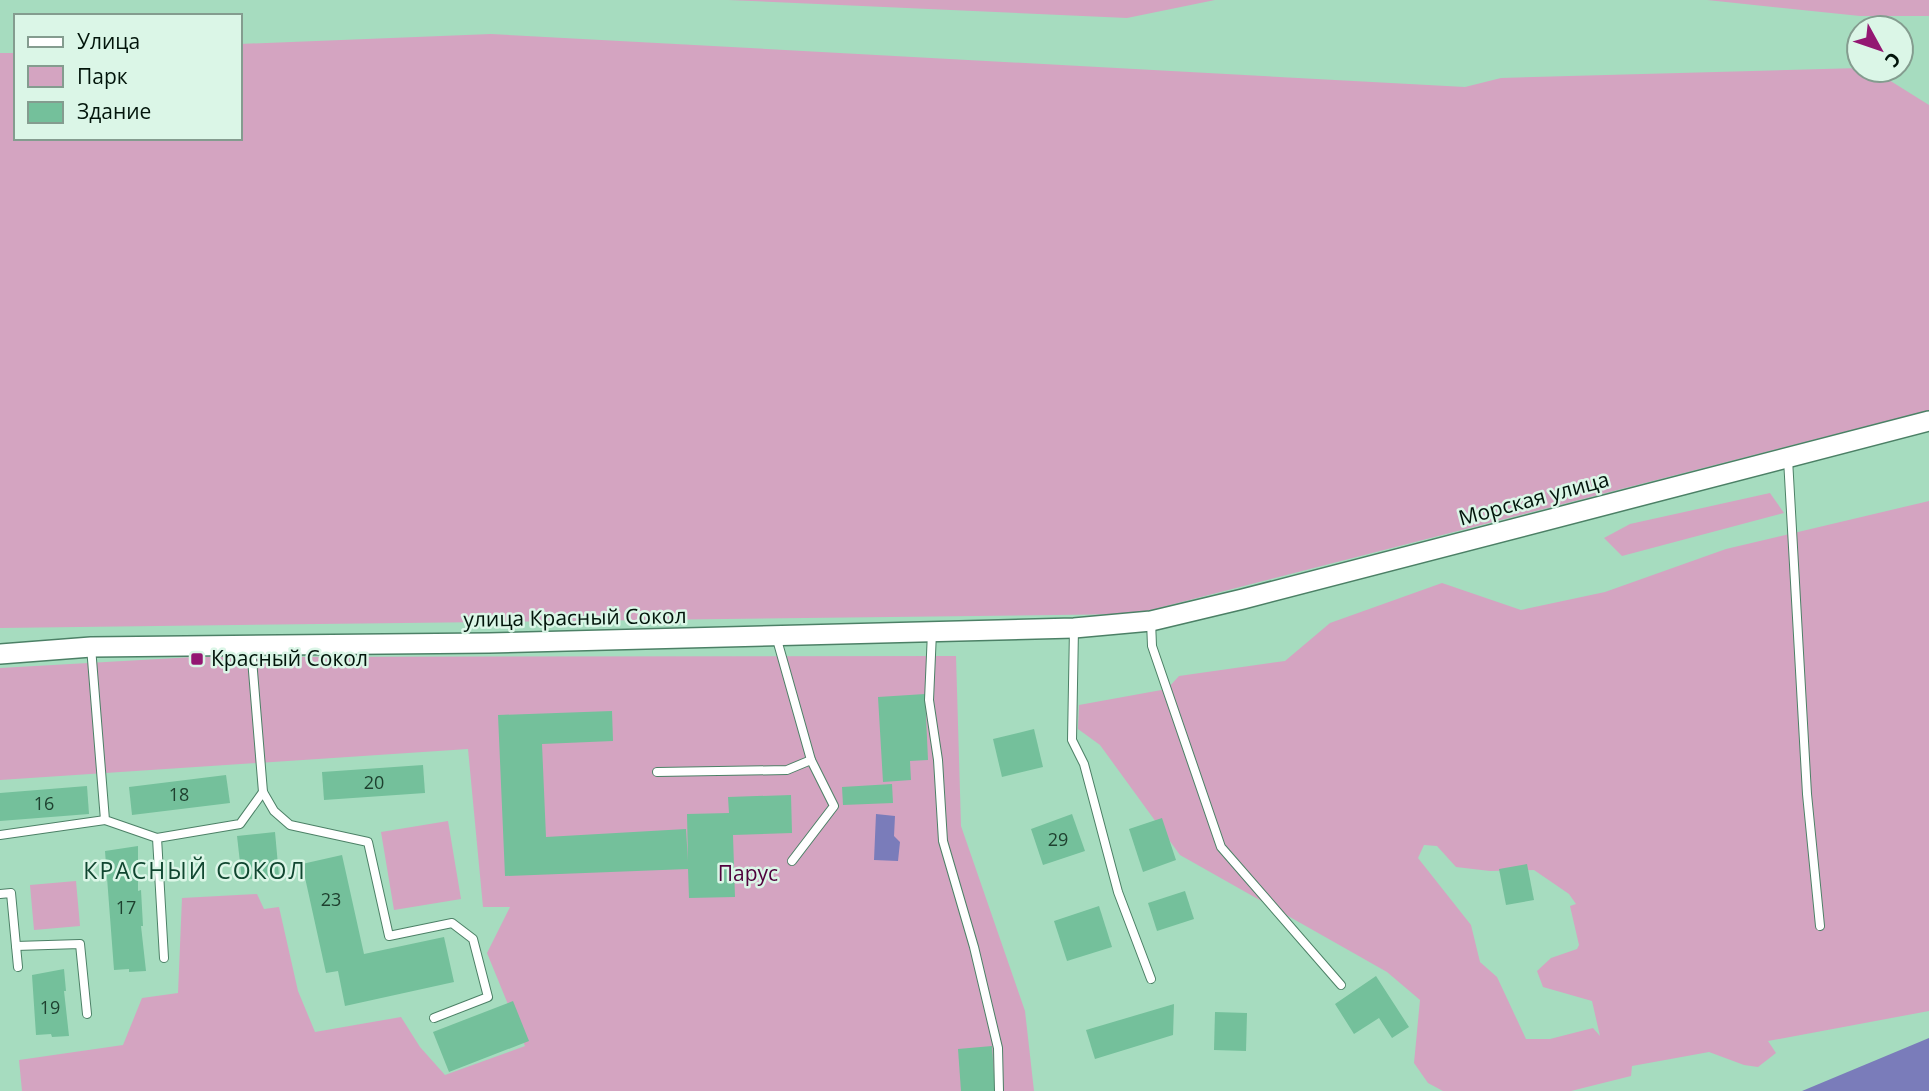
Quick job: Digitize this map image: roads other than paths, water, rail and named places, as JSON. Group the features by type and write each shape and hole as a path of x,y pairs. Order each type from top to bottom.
{"street":[{"name":"Морская улица","path":"1151,621 1929,421"},
{"name":"улица Красный Сокол","path":"0,654 91,647 488,643 1074,628 1151,621"}],"lane":[{"path":"1788,456 1807,794 1820,926"},
{"path":"1151,621 1152,646 1221,847 1341,985"},
{"path":"1074,628 1072,740 1084,764 1118,892 1151,979"},
{"path":"932,632 929,700 943,841 974,947 996,1039 999,1091"},
{"path":"776,636 811,760 834,806 792,861"},
{"path":"251,644 263,792 274,811 290,825 368,842 389,936 452,923 473,939 488,997 434,1018"},
{"path":"91,647 105,820"},
{"path":"657,772 787,770 811,760"},
{"path":"0,835 105,820 157,838 240,824 263,792"},
{"path":"157,838 164,958"},
{"path":"0,894 11,893 18,967"},
{"path":"16,946 80,944 87,1014"}],"water":[{"path":"876,814 895,816 894,836 900,842 898,861 874,860"},
{"path":"1929,1038 1929,1091 1802,1091"}],"place":[{"name":"Красный Сокол","path":"197,659"}],"district":[{"name":"КРАСНЫЙ СОКОЛ","path":"195,871"}],"park label":[{"name":"Парус","path":"748,874"}]}
